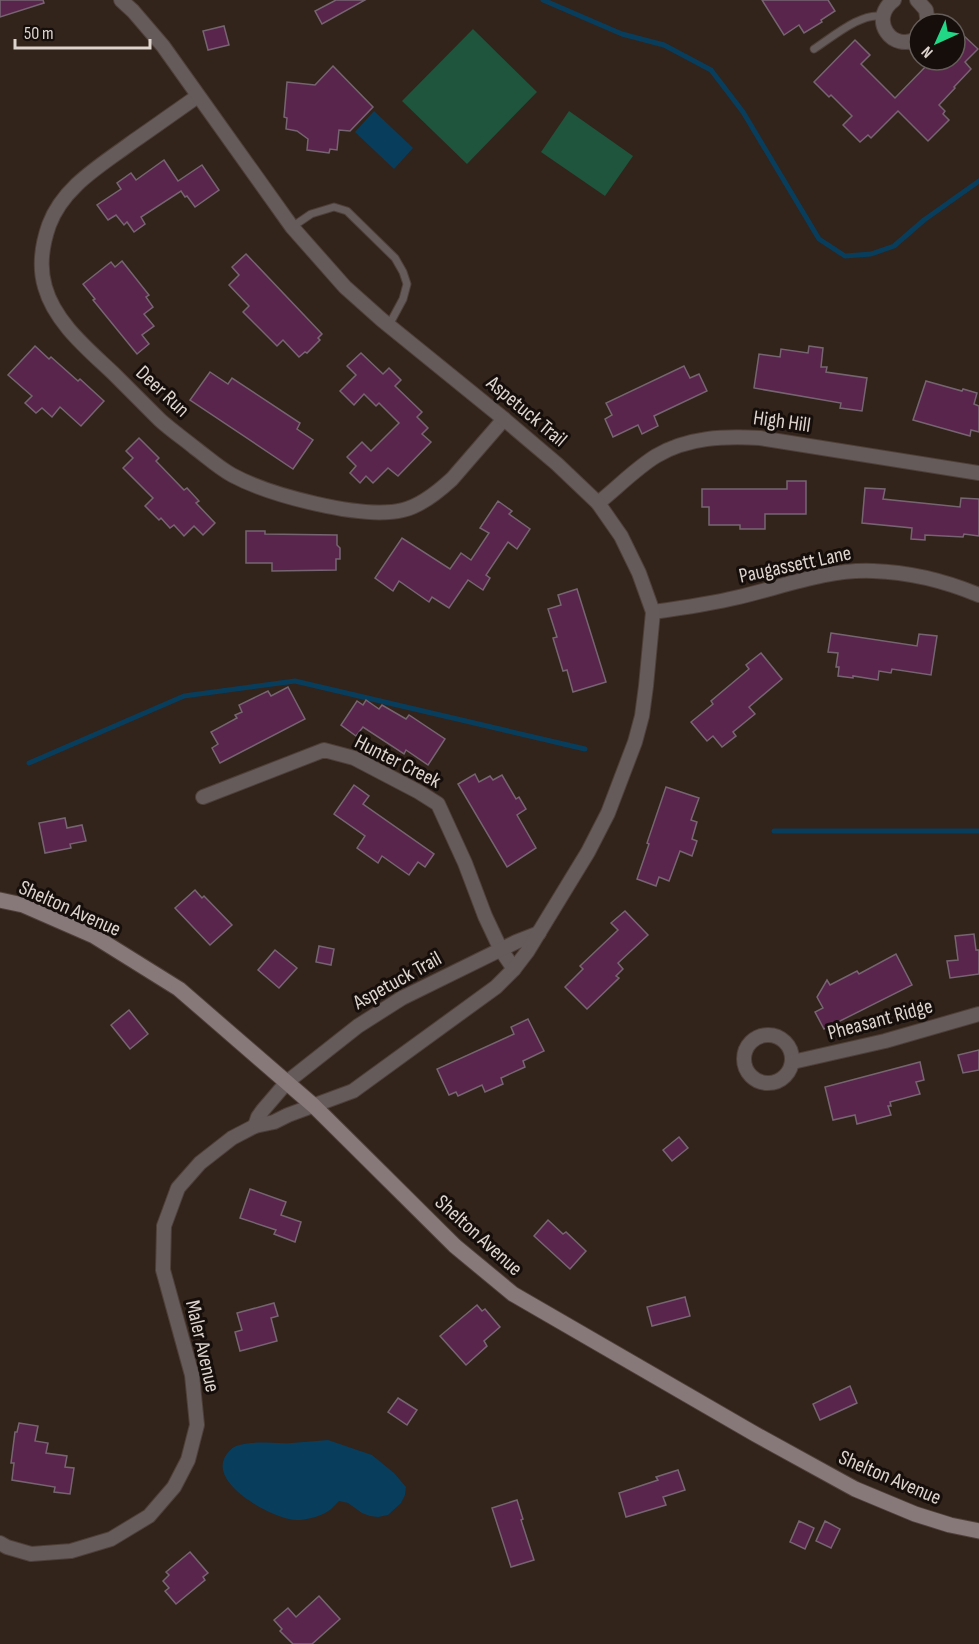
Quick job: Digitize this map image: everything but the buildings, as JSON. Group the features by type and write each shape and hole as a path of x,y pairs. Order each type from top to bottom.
{"main road":[{"name":"Shelton Avenue","path":"0,900 23,905 94,936 179,989 314,1106 455,1246 513,1294 855,1489 915,1514 979,1531"}],"street":[{"name":"Aspetuck Trail","path":"121,0 162,46 292,227 345,287 557,464 598,503 625,545 639,573 653,612 645,696 635,742 608,813 582,862 527,952 496,987 353,1090 314,1106"},
{"path":"894,0 887,7 883,22 886,31 897,41 907,42"},
{"path":"917,0 926,12"},
{"name":"Deer Run","path":"198,96 88,175 67,195 53,217 41,259 45,288 58,314 84,344 161,420 231,475 260,488 304,501 352,510 389,512 405,510 418,503 443,488 504,419"},
{"name":"High Hill","path":"598,503 655,457 671,448 689,442 732,436 760,438 979,474"},
{"name":"Paugassett Lane","path":"653,612 738,597 837,573 872,571 929,578 979,595"},
{"name":"Hunter Creek","path":"203,797 324,750 354,758 419,792 438,804 465,863 485,916 501,950 514,969"},
{"name":"Aspetuck Trail","path":"287,1082 342,1038 386,1007 538,933"},
{"name":"Pheasant Ridge","path":"792,1061 885,1041 979,1014"},
{"name":"Maler Avenue","path":"255,1126 263,1110 287,1082"},
{"name":"Maler Avenue","path":"0,1543 31,1554 71,1551 111,1539 149,1515 174,1487 188,1460 197,1425 192,1375 163,1270 164,1226 178,1188 200,1163 232,1138 255,1126 274,1122 314,1106"}],"lane":[{"path":"814,49 858,21 876,14 883,17"},
{"path":"292,227 310,214 334,207 347,211 395,258 407,284 404,299 389,325"}],"green space":[{"path":"473,29 537,92 467,164 402,101"},
{"path":"569,111 633,156 605,196 541,152"}],"water":[{"path":"374,111 413,148 394,169 355,132"},
{"path":"328,1440 372,1455 394,1473 406,1487 401,1503 388,1515 378,1517 362,1513 348,1503 339,1501 321,1515 293,1520 268,1512 244,1497 227,1479 223,1469 227,1453 242,1444"}],"waterway":[{"path":"543,0 622,34 664,45 711,70 743,112 819,239 845,256 871,254 894,246 924,220 979,181"},
{"path":"29,763 184,696 295,681 585,749"},
{"path":"774,831 979,831"}]}
